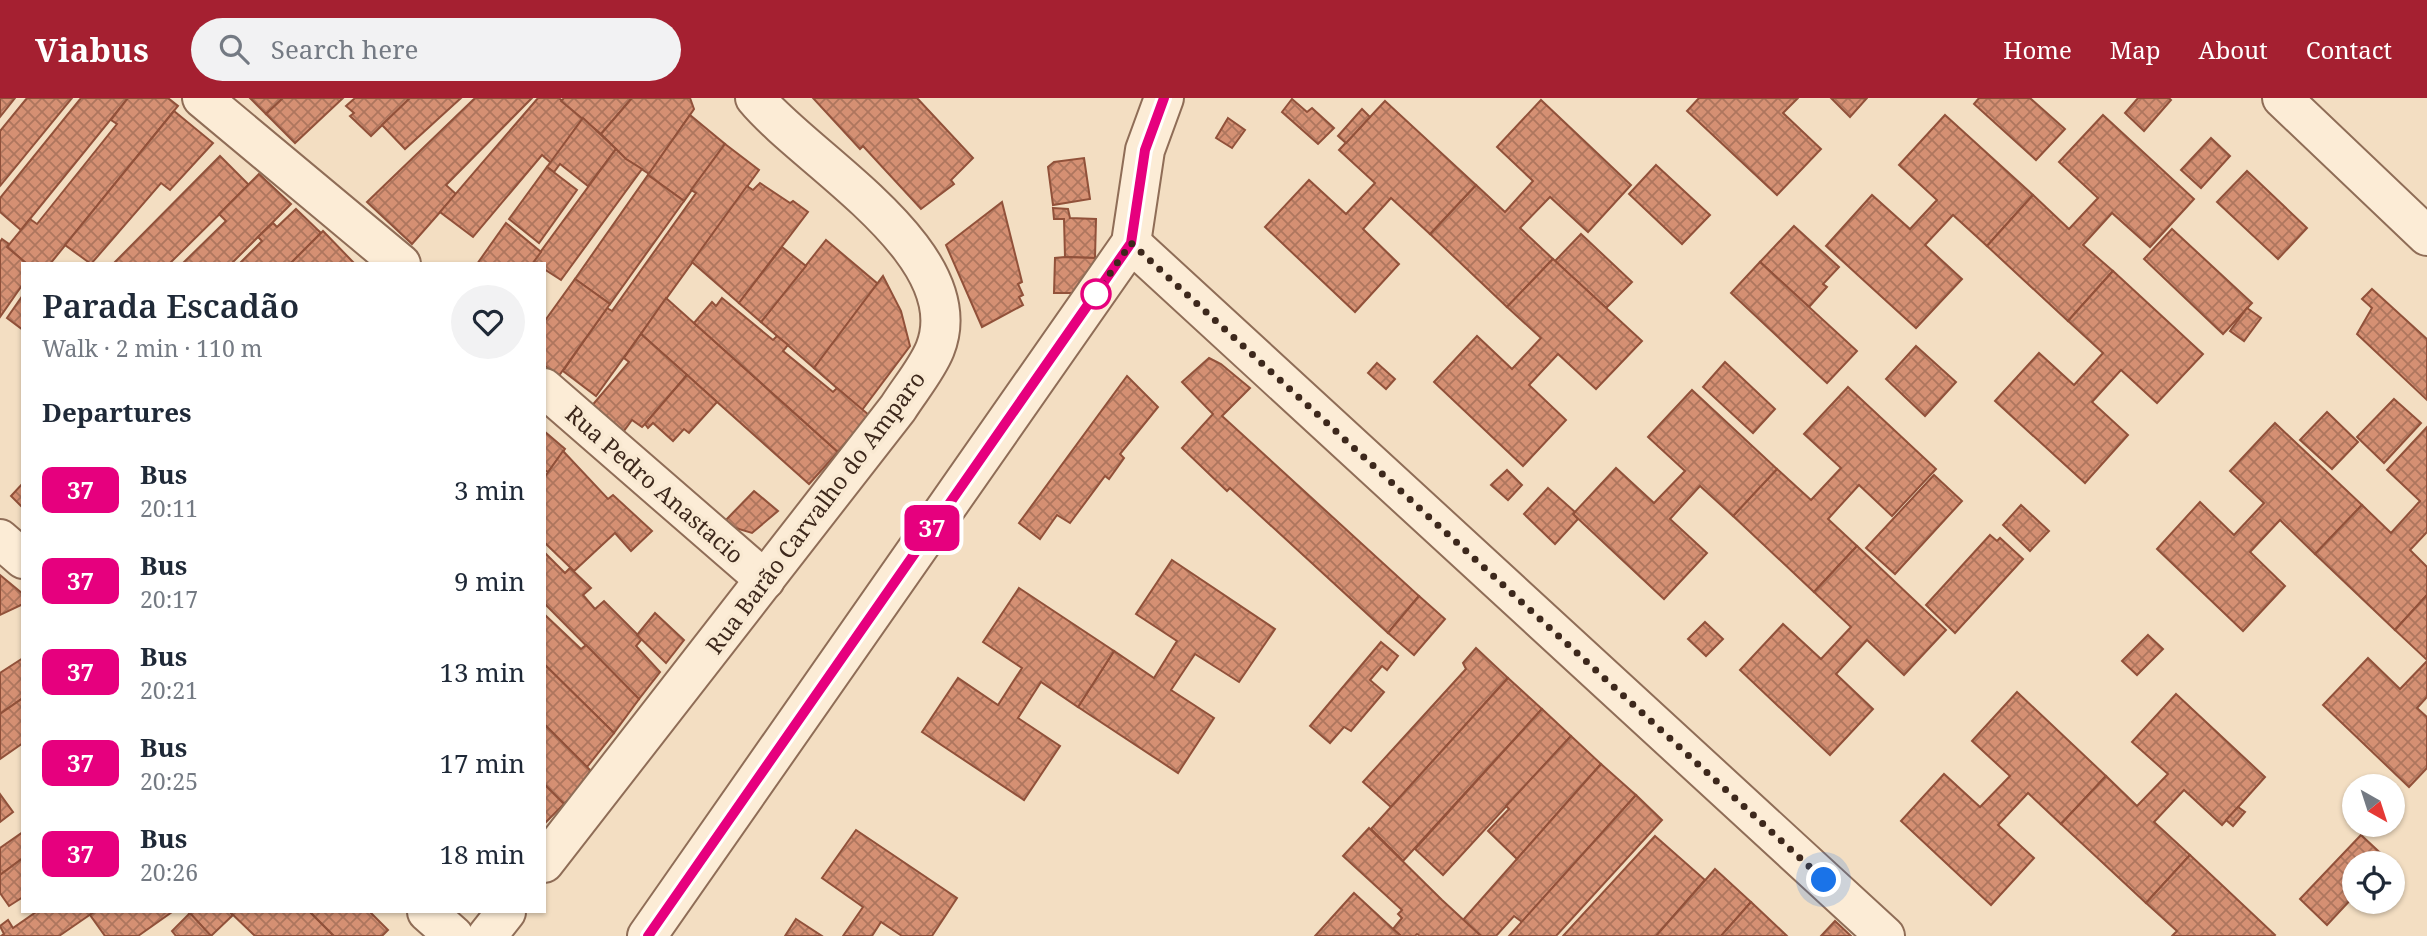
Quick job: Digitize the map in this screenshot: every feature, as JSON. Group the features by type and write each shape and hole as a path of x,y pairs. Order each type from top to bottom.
{"street":[{"path":"202,98 399,262"},
{"name":"Rua Barão Carvalho do Amparo","path":"546,860 898,408 935,348 940,317 937,294 926,269 902,235 755,98"},
{"path":"648,936 1131,243 1145,150 1164,98"},
{"path":"2282,98 2427,236"},
{"path":"1131,243 1885,936"},
{"name":"Rua Pedro Anastacio","path":"546,390 765,580"},
{"path":"0,539 21,557"},
{"path":"428,913 454,936"},
{"path":"487,936 505,913"}],"building":[{"path":"0,98 15,98 0,117"},
{"path":"27,98 72,98 0,186 0,131"},
{"path":"81,98 128,98 21,230 0,212 0,198"},
{"path":"128,98 168,98 178,106 52,262 25,262 7,247 30,219 37,224 117,124 111,120"},
{"path":"250,98 283,98 266,114"},
{"path":"283,98 343,98 295,143 266,114"},
{"path":"355,98 410,98 371,136 350,116 354,113 346,106"},
{"path":"410,98 461,98 405,149 382,125"},
{"path":"475,98 532,98 446,185 456,194 412,244 367,202"},
{"path":"538,98 559,98 583,118 551,163 542,155 473,237 440,212"},
{"path":"564,98 632,98 601,134 561,101"},
{"path":"632,98 690,98 694,109 649,174 626,159 601,134"},
{"path":"813,98 917,98 973,158 951,180 954,184 921,209 863,146 860,149"},
{"path":"1699,98 1798,98 1783,113 1821,149 1777,195 1687,111"},
{"path":"1831,98 1867,98 1850,117"},
{"path":"1979,98 2030,98 2065,129 2036,160 1974,104"},
{"path":"2138,98 2171,100 2144,131 2125,113"},
{"path":"1292,99 1307,112 1312,108 1334,128 1318,144 1282,112"},
{"path":"1541,100 1631,185 1588,232 1550,197 1520,228 1553,259 1507,307 1430,234 1476,185 1505,212 1533,181 1497,147"},
{"path":"1385,101 1476,185 1430,234 1391,198 1363,229 1399,264 1355,312 1265,227 1309,180 1346,214 1375,183 1339,150"},
{"path":"1362,109 1370,117 1346,143 1338,136"},
{"path":"174,111 213,143 170,190 161,183 93,262 88,262 65,245"},
{"path":"690,115 725,144 684,201 648,175"},
{"path":"1945,115 2033,195 1987,246 1953,215 1925,245 1962,279 1916,328 1826,246 1872,195 1910,229 1937,200 1899,165"},
{"path":"2103,115 2194,199 2150,247 2112,213 2083,245 2113,271 2068,321 1987,246 2033,195 2069,229 2098,198 2059,162"},
{"path":"583,118 616,149 588,186 560,164 554,172 547,167"},
{"path":"1228,118 1245,130 1232,148 1216,138"},
{"path":"2211,138 2230,156 2201,188 2181,170"},
{"path":"725,144 759,170 596,396 563,371 607,308 612,311 696,193 691,190"},
{"path":"616,149 642,169 561,280 546,270 546,262 533,262"},
{"path":"220,156 249,185 171,262 115,262"},
{"path":"1084,158 1090,199 1053,205 1048,167 1054,162"},
{"path":"1656,165 1710,215 1682,244 1629,194"},
{"path":"547,167 577,190 539,243 509,219"},
{"path":"2247,171 2307,228 2278,259 2217,202"},
{"path":"259,174 291,204 233,262 184,262 226,221 219,214"},
{"path":"648,175 684,201 610,304 575,279"},
{"path":"760,183 808,212 739,303 692,262 747,186 753,190"},
{"path":"1002,202 1022,282 1018,284 1023,295 1019,297 1023,305 982,327 946,245"},
{"path":"1053,208 1068,209 1070,218 1096,219 1095,258 1065,257 1064,219 1054,219"},
{"path":"296,209 321,233 292,262 241,262 262,241 258,237 273,223 277,227"},
{"path":"506,223 541,252 534,262 478,262"},
{"path":"1794,226 1839,267 1823,284 1827,287 1809,307 1760,262"},
{"path":"2172,229 2252,303 2223,334 2144,259"},
{"path":"323,231 353,262 292,262"},
{"path":"1581,234 1632,282 1606,308 1555,261"},
{"path":"2,239 9,244 7,247 25,262 21,262 21,287 0,317"},
{"path":"826,240 878,284 814,368 761,322"},
{"path":"782,247 806,266 761,322 739,303"},
{"path":"1055,258 1095,258 1093,293 1054,293"},
{"path":"1553,259 1642,341 1596,389 1558,354 1529,385 1566,420 1523,466 1434,382 1477,336 1512,369 1541,338 1507,307"},
{"path":"1760,262 1857,351 1827,383 1731,293"},
{"path":"2113,271 2203,354 2157,403 2121,370 2092,402 2128,435 2085,483 1995,401 2039,353 2074,385 2103,353 2068,321"},
{"path":"883,276 901,311 910,346 862,410 814,368"},
{"path":"575,279 610,304 558,377 546,367 546,319"},
{"path":"2372,289 2427,339 2427,400 2357,334 2372,308 2362,299"},
{"path":"21,298 21,328 7,318"},
{"path":"666,298 838,452 809,484 641,334"},
{"path":"722,298 773,340 777,336 788,345 783,351 833,392 837,388 869,415 838,452 694,323 712,302 716,306"},
{"path":"2247,308 2261,318 2244,341 2230,331"},
{"path":"641,334 687,375 642,427 632,420 621,435 590,408 629,362 624,358"},
{"path":"1916,346 1956,382 1925,416 1886,379"},
{"path":"1209,358 1221,364 1250,388 1222,416 1419,596 1388,633 1230,488 1227,491 1182,448 1213,414 1182,382"},
{"path":"1725,362 1775,409 1753,433 1703,387"},
{"path":"1377,363 1395,379 1386,389 1368,373"},
{"path":"687,375 717,402 689,433 684,429 673,441 653,423 648,428 645,424"},
{"path":"1127,376 1158,407 1120,454 1124,458 1109,479 1105,476 1070,523 1057,515 1040,539 1019,523"},
{"path":"1848,387 1936,469 1892,516 1859,485 1828,519 1857,546 1814,592 1733,516 1777,469 1811,500 1841,468 1804,434"},
{"path":"1692,390 1777,469 1733,516 1700,486 1670,519 1707,553 1664,599 1573,514 1616,468 1654,503 1685,471 1648,437"},
{"path":"2394,399 2421,423 2384,463 2357,437"},
{"path":"2327,412 2358,442 2332,469 2300,440"},
{"path":"2275,423 2362,505 2315,554 2280,520 2250,552 2285,586 2243,631 2157,549 2200,502 2234,535 2264,503 2230,471"},
{"path":"2427,427 2427,532 2410,550 2427,567 2427,595 2395,630 2315,554 2362,505 2391,533 2420,501 2387,470"},
{"path":"546,433 565,449 548,472 546,471"},
{"path":"563,451 608,499 613,495 652,531 631,551 615,533 574,571 546,544 546,475"},
{"path":"1507,470 1522,485 1508,500 1491,485"},
{"path":"1934,475 1962,501 1895,574 1866,548"},
{"path":"21,485 21,506 11,496"},
{"path":"1548,488 1575,512 1573,514 1578,519 1555,544 1524,514"},
{"path":"754,491 778,511 752,533 722,524"},
{"path":"2021,505 2049,531 2030,551 2003,525"},
{"path":"1990,535 1997,541 2000,538 2023,559 1955,633 1926,605"},
{"path":"1857,546 1946,630 1904,675 1867,640 1836,674 1873,709 1830,755 1740,670 1783,624 1821,659 1851,627 1814,592"},
{"path":"546,554 565,573 570,568 591,588 583,595 595,609 604,601 642,639 636,646 660,672 639,699 546,605"},
{"path":"1172,560 1275,629 1239,682 1195,654 1171,690 1214,718 1178,773 1078,707 1114,651 1154,678 1177,641 1136,614"},
{"path":"0,575 21,592 21,605 0,615"},
{"path":"1019,588 1114,651 1078,707 1041,682 1018,718 1060,746 1024,800 922,732 958,678 998,705 1022,668 983,642"},
{"path":"2427,595 2427,660 2395,630"},
{"path":"1419,596 1445,619 1414,655 1388,633"},
{"path":"655,613 684,640 666,663 637,635"},
{"path":"546,616 581,649 586,645 639,699 614,733 546,666"},
{"path":"1705,622 1723,639 1706,656 1688,639"},
{"path":"2148,635 2163,649 2137,675 2122,661"},
{"path":"1381,642 1398,656 1387,670 1382,666 1370,680 1384,692 1351,731 1344,727 1330,743 1310,726"},
{"path":"1476,648 1508,678 1391,807 1363,782 1466,669 1463,663"},
{"path":"2368,658 2400,689 2427,661 2427,697 2417,708 2427,717 2427,768 2409,787 2405,783 2405,774 2395,774 2323,705"},
{"path":"21,659 21,699 0,714 0,673"},
{"path":"546,666 614,733 587,767 546,726"},
{"path":"1508,678 1542,709 1403,861 1371,829"},
{"path":"2017,692 2106,776 2061,824 2028,793 1998,825 2034,858 1991,905 1901,821 1944,774 1980,807 2010,776 1972,741"},
{"path":"2176,694 2265,777 2222,825 2184,790 2154,822 2190,855 2146,903 2061,824 2106,776 2137,806 2168,774 2132,742"},
{"path":"21,699 21,744 0,759 0,714"},
{"path":"1542,709 1571,736 1443,875 1415,849"},
{"path":"546,726 595,775 564,804 546,786"},
{"path":"1571,736 1601,764 1517,859 1488,831 1509,809 1506,806"},
{"path":"1601,764 1636,795 1522,922 1514,916 1496,936 1481,936 1463,920"},
{"path":"546,786 564,804 546,822"},
{"path":"0,794 13,812 0,822"},
{"path":"1636,795 1662,820 1556,936 1509,936"},
{"path":"2238,807 2245,812 2233,826 2226,820"},
{"path":"1369,828 1481,936 1401,936 1393,929 1402,918 1398,914 1402,910 1343,856"},
{"path":"856,830 957,898 932,936 902,936 881,922 872,936 843,936 863,907 822,878"},
{"path":"21,833 21,859 0,875 0,848"},
{"path":"1655,836 1705,880 1656,936 1563,936"},
{"path":"2359,837 2363,837 2378,851 2346,851"},
{"path":"2190,855 2275,935 2172,936 2177,931 2146,903"},
{"path":"2342,855 2342,909 2327,925 2300,899"},
{"path":"21,859 21,898 9,906 0,893 0,875"},
{"path":"1715,869 1751,902 1721,936 1656,936"},
{"path":"1354,893 1393,929 1401,936 1315,936"},
{"path":"1751,902 1787,936 1721,936"},
{"path":"35,913 91,914 59,936 1,936 4,934 0,926 8,920 13,928"},
{"path":"171,913 138,936 105,936 90,915"},
{"path":"189,913 233,915 211,936"},
{"path":"190,913 211,936 176,936 172,931"},
{"path":"231,913 311,913 334,936 255,936"},
{"path":"311,913 371,913 388,930 382,936 334,936"},
{"path":"796,919 822,936 785,936"},
{"path":"1835,921 1851,936 1821,936"}],"bus line":[{"name":"37","path":"648,936 1131,243 1145,150 1164,98"}],"route":[{"path":"1096,294 1131,243 1824,880"}]}
